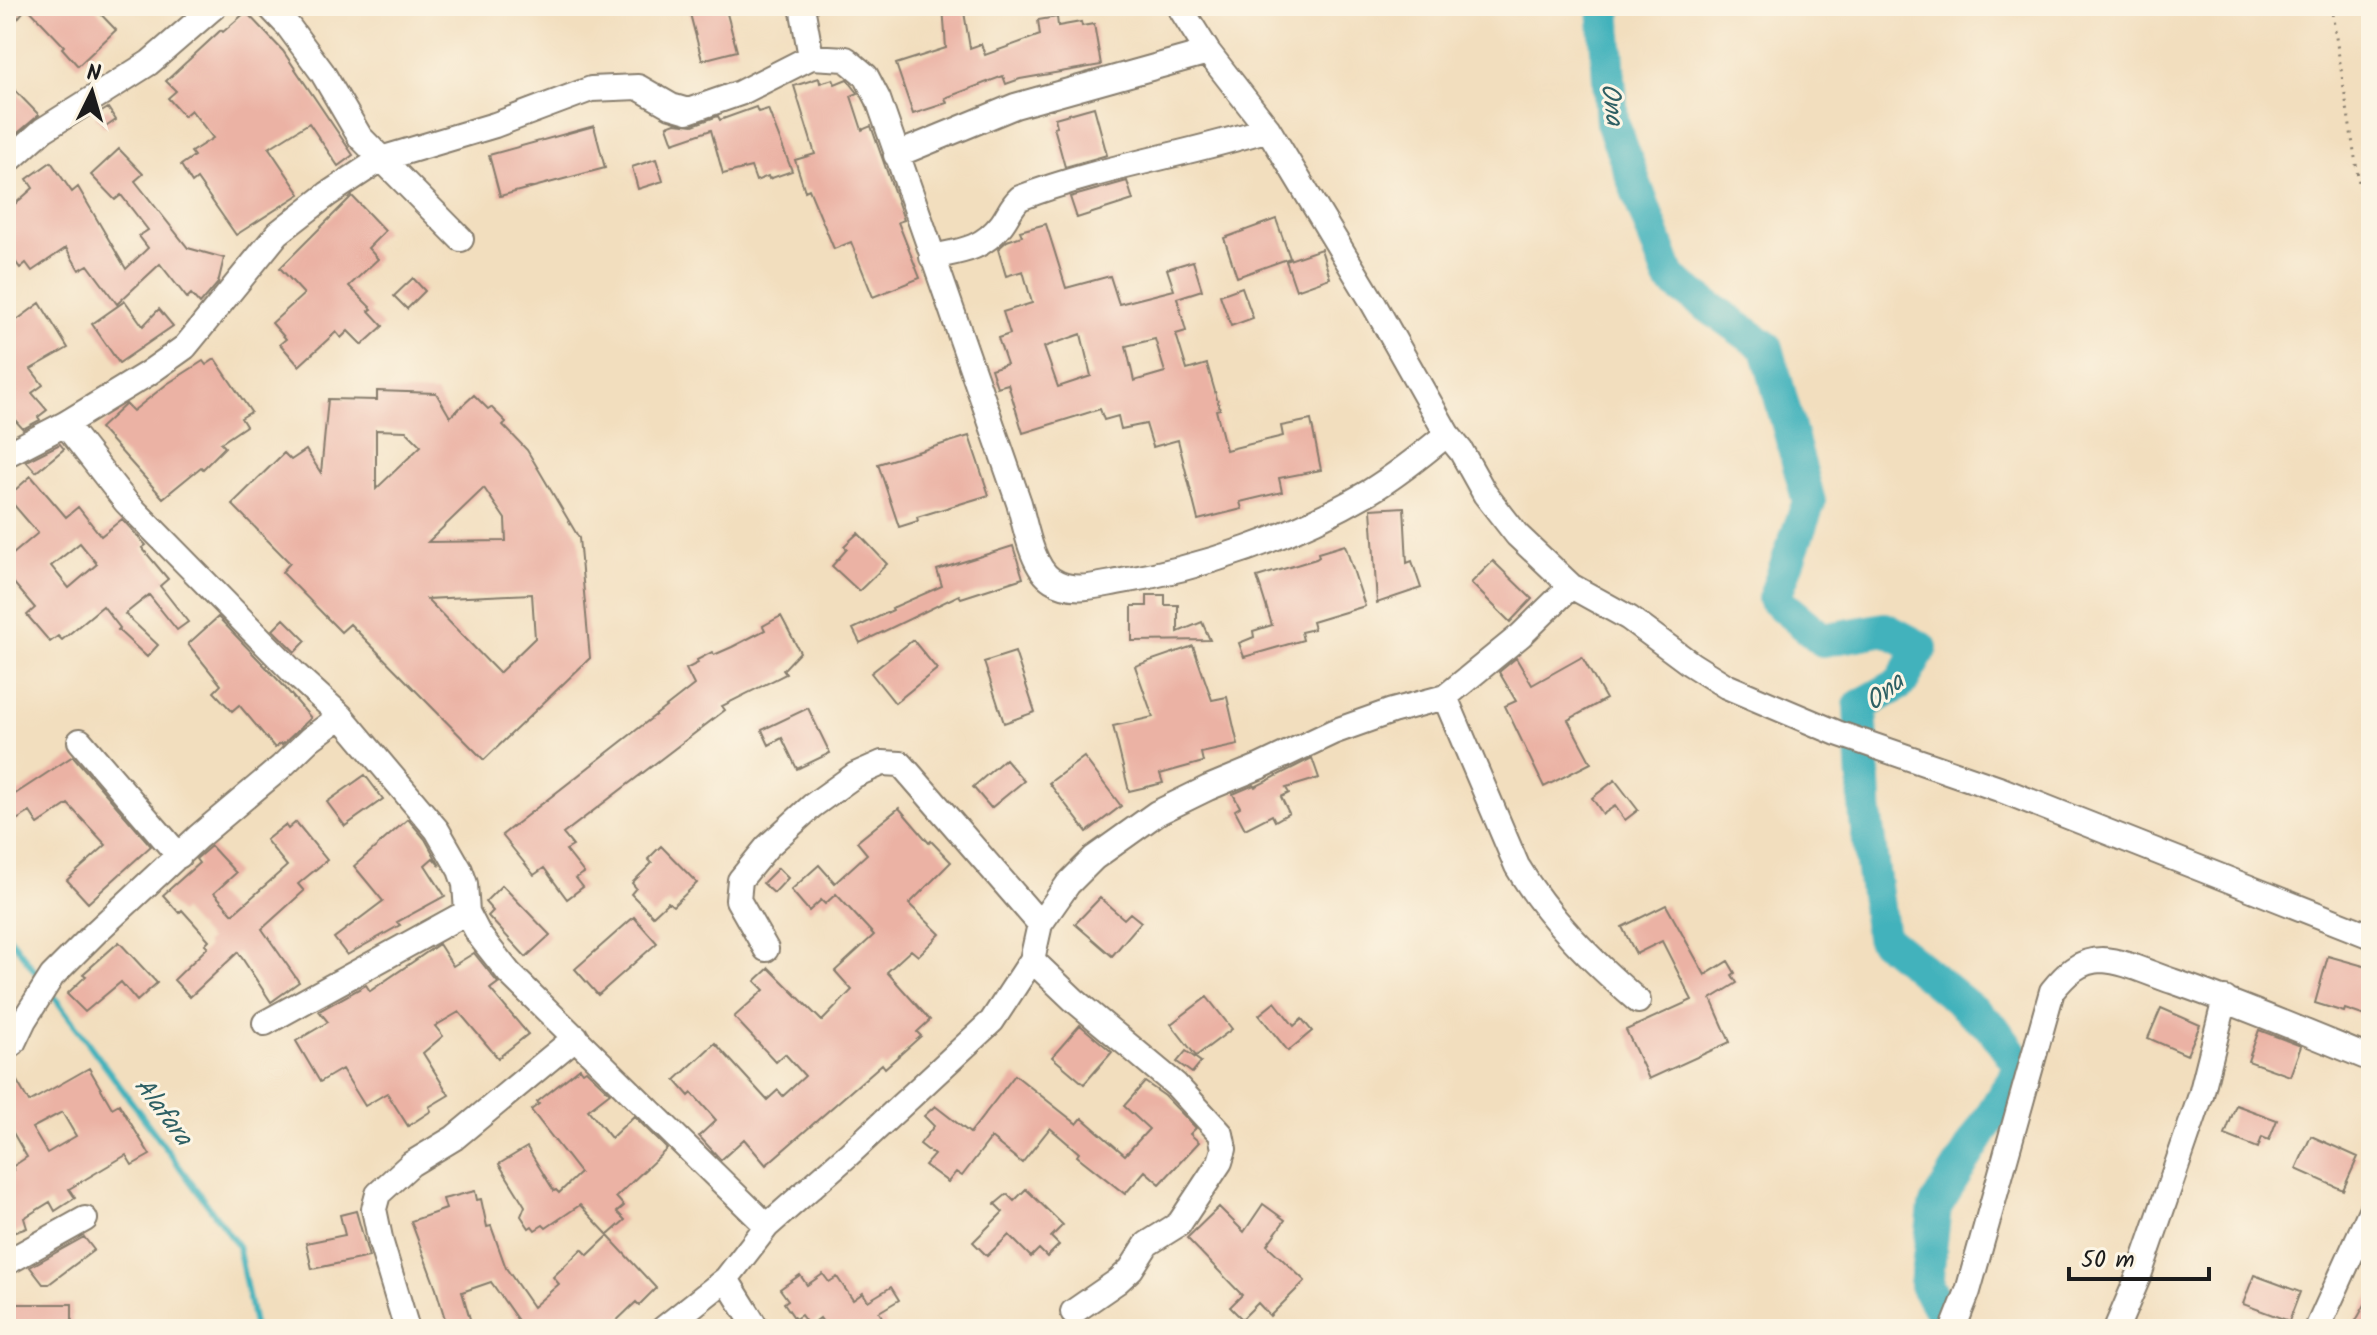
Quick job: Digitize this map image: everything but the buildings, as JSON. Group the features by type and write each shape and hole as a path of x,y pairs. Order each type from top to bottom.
{"street":[{"path":"6,163 43,130 149,63 215,6"},
{"path":"269,6 322,72 360,137 461,239"},
{"path":"802,6 811,57"},
{"path":"1179,6 1208,52 1268,129 1485,494 1517,535 1571,586 1629,618 1726,686 1837,733 1999,789 2371,936"},
{"path":"896,155 1015,106 1208,52"},
{"path":"6,448 11,452 65,424 185,347 278,233 328,194 381,159 495,125 591,89 638,87 671,106 688,111 740,93 811,57 846,59 866,76 878,99 1019,503 1035,558 1050,580 1078,588 1153,576 1228,555 1299,527 1367,493 1406,469 1447,434"},
{"path":"932,257 981,246 1002,223 1011,207 1020,198 1033,193 1268,129"},
{"path":"65,424 126,502 294,673 341,716 437,830 460,870 465,884 467,912 479,935 509,973 767,1226"},
{"path":"663,1329 726,1279 767,1226 992,1021 1032,960 1040,924 1068,884 1094,858 1157,813 1333,732 1392,711 1445,697 1521,635 1571,586"},
{"path":"1445,697 1517,866 1532,891 1587,954 1638,1001"},
{"path":"6,1047 13,1043 52,976 179,856 310,739 341,716"},
{"path":"80,741 179,856"},
{"path":"766,949 738,900 740,880 767,847 812,806 855,775 882,763 901,764 1040,924"},
{"path":"265,1023 467,912"},
{"path":"1032,960 1074,1000 1176,1085 1221,1134 1224,1149 1212,1175 1179,1224 1147,1244 1131,1269 1118,1281 1073,1312"},
{"path":"1953,1329 1973,1277 2052,991 2066,974 2080,964 2100,960 2119,963 2225,999 2371,1059"},
{"path":"2116,1329 2139,1275 2201,1095 2225,999"},
{"path":"407,1329 381,1243 374,1209 378,1194 411,1164 454,1138 576,1037"},
{"path":"2317,1329 2371,1210"},
{"path":"6,1263 85,1219"},
{"path":"726,1279 757,1329"}],"path":[{"path":"1729,6 1737,13 1761,6"},
{"path":"2331,6 2359,183 2371,230"}],"waterway":[{"name":"Ona","path":"1604,6 1612,122 1670,279 1767,348 1809,502 1774,599 1823,640 1885,629 1921,648 1901,683 1860,706 1866,820 1882,937 1993,1028 2021,1067 1935,1207 1926,1285 1952,1329"},
{"name":"Alafara","path":"6,932 42,981"},
{"name":"Alafara","path":"49,990 238,1246 255,1329"}]}
